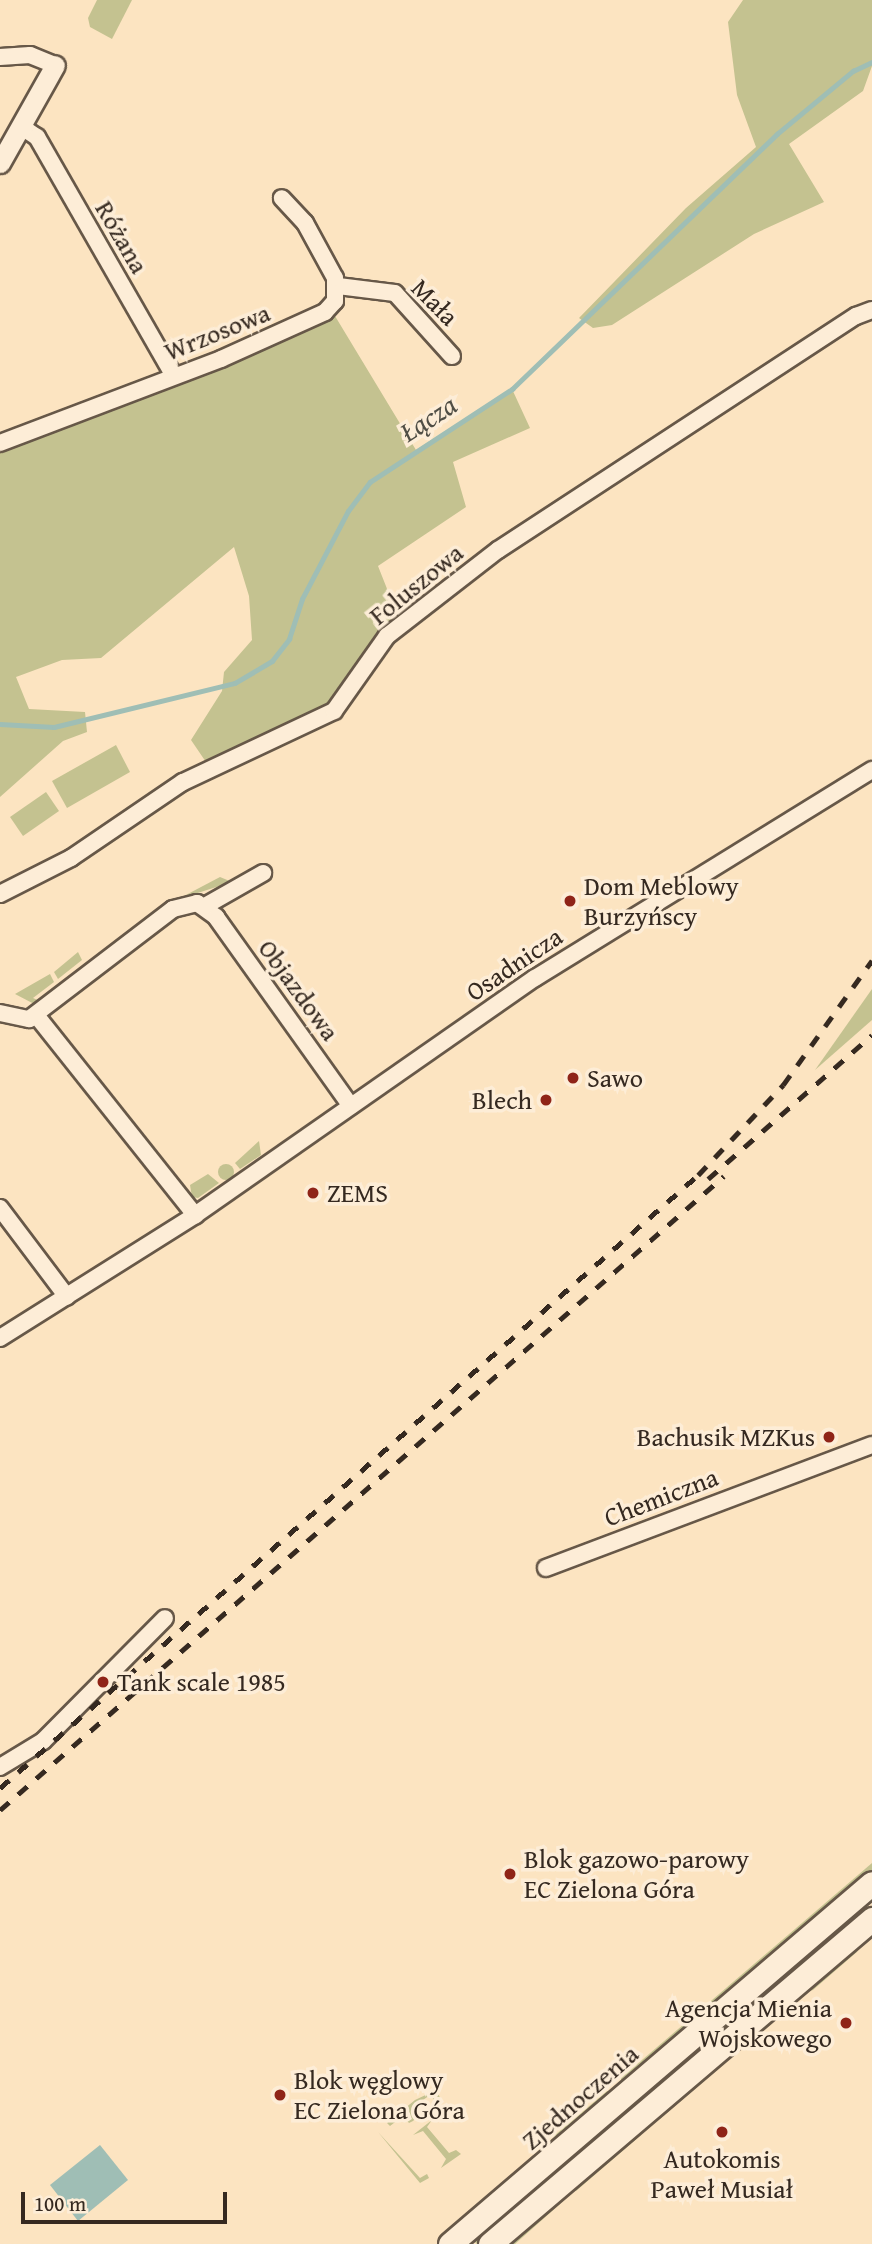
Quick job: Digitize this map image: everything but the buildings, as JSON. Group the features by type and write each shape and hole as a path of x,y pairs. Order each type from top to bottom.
{"main road":[{"name":"Zjednoczenia","path":"450,2244 872,1883"},
{"name":"Zjednoczenia","path":"490,2244 872,1919"}],"street":[{"path":"0,57 30,55 55,65 0,163"},
{"name":"Różana","path":"22,127 37,137 174,376"},
{"path":"282,198 304,223 338,286"},
{"name":"Wrzosowa","path":"0,443 174,376 325,312 335,301 338,286"},
{"name":"Mała","path":"338,286 395,293 452,356"},
{"name":"Foluszowa","path":"0,894 71,858 183,782 334,711 387,636 498,550 817,340 872,310"},
{"name":"Osadnicza","path":"0,1338 195,1214 535,978 872,770"},
{"path":"0,1013 18,1020 36,1014 173,909 185,903 205,906 263,873"},
{"name":"Objazdowa","path":"205,906 351,1106"},
{"path":"36,1014 195,1214"},
{"path":"0,1208 67,1297"},
{"name":"Chemiczna","path":"546,1568 872,1445"},
{"path":"0,1767 43,1741 165,1618"}],"shaded area":[{"path":"97,0 132,0 112,39 90,27 88,18"},
{"path":"743,0 872,0 872,66 863,91 789,144 824,202 754,234 612,325 593,328 579,318 686,208 756,147 737,95 728,22"},
{"path":"335,316 416,450 512,389 530,428 453,462 466,507 378,566 397,614 341,699 208,765 191,740 222,691 224,672 252,640 249,596 234,547 101,658 62,660 16,677 29,709 85,712 87,732 63,741 0,797 0,448"},
{"path":"116,745 130,772 67,808 52,781"},
{"path":"46,792 59,811 23,836 10,817"},
{"path":"220,877 232,882 182,898 182,897"},
{"path":"78,952 82,960 58,979 54,972"},
{"path":"50,974 54,982 33,998 42,1002 38,1006 15,994"},
{"path":"872,989 872,1020 815,1070"},
{"path":"259,1141 261,1155 240,1169 235,1163"},
{"path":"226,1164 234,1172 226,1180 218,1172"},
{"path":"208,1174 219,1183 198,1198 192,1197 190,1185"},
{"path":"872,1863 872,1872 621,2084 621,2078"},
{"path":"838,1934 641,2106 632,2097 825,1940"},
{"path":"858,1951 813,1990 806,1992 849,1955"},
{"path":"736,2053 660,2119 651,2117 728,2054"},
{"path":"607,2091 613,2095 545,2149 555,2135"},
{"path":"432,2092 438,2093 442,2103 438,2105 430,2095 416,2105 419,2115 413,2121 409,2123 403,2116 390,2126 387,2123 415,2100"},
{"path":"622,2105 630,2115 563,2168 564,2160"},
{"path":"432,2120 427,2127 449,2153 456,2150 461,2154 441,2168 446,2159 423,2131 413,2135"},
{"path":"642,2128 641,2135 576,2191 577,2183"},
{"path":"378,2132 420,2178 427,2174 429,2178 420,2183"},
{"path":"518,2199 519,2206 477,2244 470,2237"},
{"path":"560,2204 515,2244 502,2244 549,2205"}],"water":[{"path":"100,2145 128,2180 78,2221 50,2185"}],"waterway":[{"name":"Łącza","path":"0,724 54,727 235,683 272,661 289,639 302,599 348,511 370,482 512,389 777,134 853,71 872,62"}],"railway":[{"path":"0,1788 698,1175 783,1085 872,960"},
{"path":"708,1179 872,1035"},
{"path":"0,1810 724,1176"}],"place":[{"name":"Dom Meblowy Burzyńscy","path":"570,901"},
{"name":"Sawo","path":"573,1078"},
{"name":"Blech","path":"546,1100"},
{"name":"ZEMS","path":"313,1193"},
{"name":"Bachusik MZKus","path":"829,1437"},
{"name":"Tank scale 1985","path":"103,1682"},
{"name":"Blok gazowo-parowy EC Zielona Góra","path":"510,1874"},
{"name":"Agencja Mienia Wojskowego","path":"846,2023"},
{"name":"Blok węglowy EC Zielona Góra","path":"280,2095"},
{"name":"Autokomis Paweł Musiał","path":"722,2132"}]}
